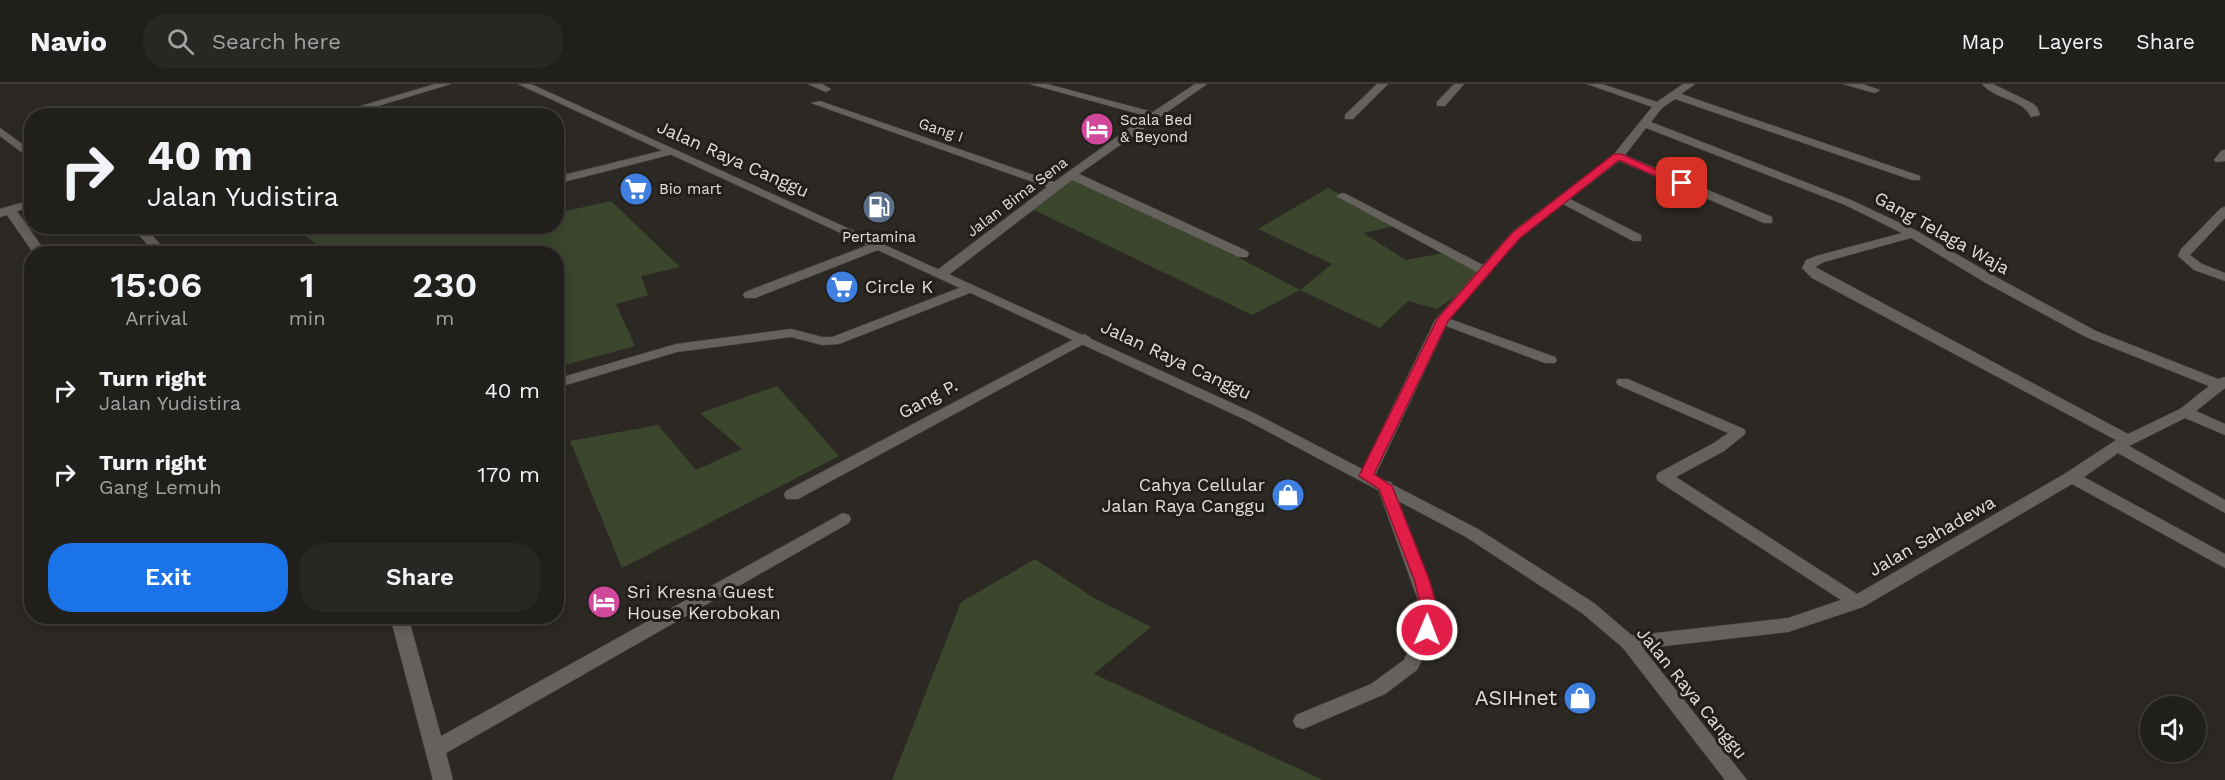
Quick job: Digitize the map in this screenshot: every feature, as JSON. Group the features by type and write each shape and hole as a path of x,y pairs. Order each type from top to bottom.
{"street":[{"path":"360,108 446,84"},
{"name":"Jalan Raya Canggu","path":"524,84 669,152 1084,338 1251,417 1472,533 1588,608 1629,643 1737,780"},
{"path":"813,84 826,88"},
{"path":"1035,84 1153,115"},
{"name":"Jalan Bima Sena","path":"941,274 1153,115 1202,84"},
{"path":"1349,117 1383,84"},
{"path":"1441,104 1459,84"},
{"path":"1592,84 1658,106"},
{"path":"1366,476 1442,320 1516,235 1618,156 1658,106 1676,96 1690,84"},
{"path":"1848,84 1875,90"},
{"path":"1987,84 1992,89 2028,105 2033,109 2035,115"},
{"path":"1676,96 1916,178"},
{"name":"Gang I","path":"816,103 1056,186"},
{"name":"Gang Telaga Waja","path":"1643,123 1847,202 1913,234 1991,280 2091,334 2222,383"},
{"path":"0,131 24,150"},
{"path":"564,179 669,152"},
{"path":"1618,156 1768,220"},
{"path":"1071,175 1243,254"},
{"path":"1342,196 1486,271"},
{"path":"1563,200 1637,238"},
{"path":"24,206 5,212 34,246"},
{"path":"2225,211 2185,252 2184,256 2198,267 2225,278"},
{"path":"144,234 156,246"},
{"path":"1913,234 1820,259 1810,263 1808,268 2123,443 2225,507"},
{"path":"750,295 879,245"},
{"path":"564,382 676,348 791,333 822,341 834,341 970,288"},
{"path":"1442,320 1550,360"},
{"name":"Gang P.","path":"792,495 1084,338"},
{"path":"1623,382 1739,432 1719,447 1664,477 1857,602"},
{"name":"Jalan Sahadewa","path":"1629,643 1788,626 1857,602 2072,477 2123,443 2185,412 2222,383"},
{"path":"2185,412 2225,430"},
{"path":"2072,477 2225,562"},
{"path":"1303,721 1378,689 1411,665 1427,630 1428,603 1385,486"},
{"path":"434,750 843,519"},
{"path":"401,624 443,780"}],"green space":[{"path":"1077,172 1300,290 1252,315 1028,207"},
{"path":"1328,188 1400,225 1363,233 1406,260 1448,252 1488,273 1437,309 1408,301 1380,328 1300,290 1332,264 1258,229"},
{"path":"611,201 680,267 641,276 648,295 616,304 635,346 564,365 564,246 319,246 303,234 459,234 461,236 470,234 564,234 564,211"},
{"path":"777,386 839,456 622,568 570,441 658,425 696,470 742,449 700,413"},
{"path":"1035,559 1094,598 1151,627 1094,674 1323,780 892,780 961,602"}],"place":[{"name":"Scala Bed & Beyond","path":"1097,129"},
{"name":"Bio mart","path":"636,189"},
{"name":"Pertamina","path":"879,207"},
{"name":"Circle K","path":"842,287"},
{"name":"Cahya Cellular Jalan Raya Canggu","path":"1288,495"},
{"name":"Sri Kresna Guest House Kerobokan","path":"604,602"},
{"name":"ASIHnet","path":"1580,698"}],"route":[{"path":"1427,630 1428,603 1385,486 1366,476 1442,320 1516,235 1618,156 1682,183"}]}
